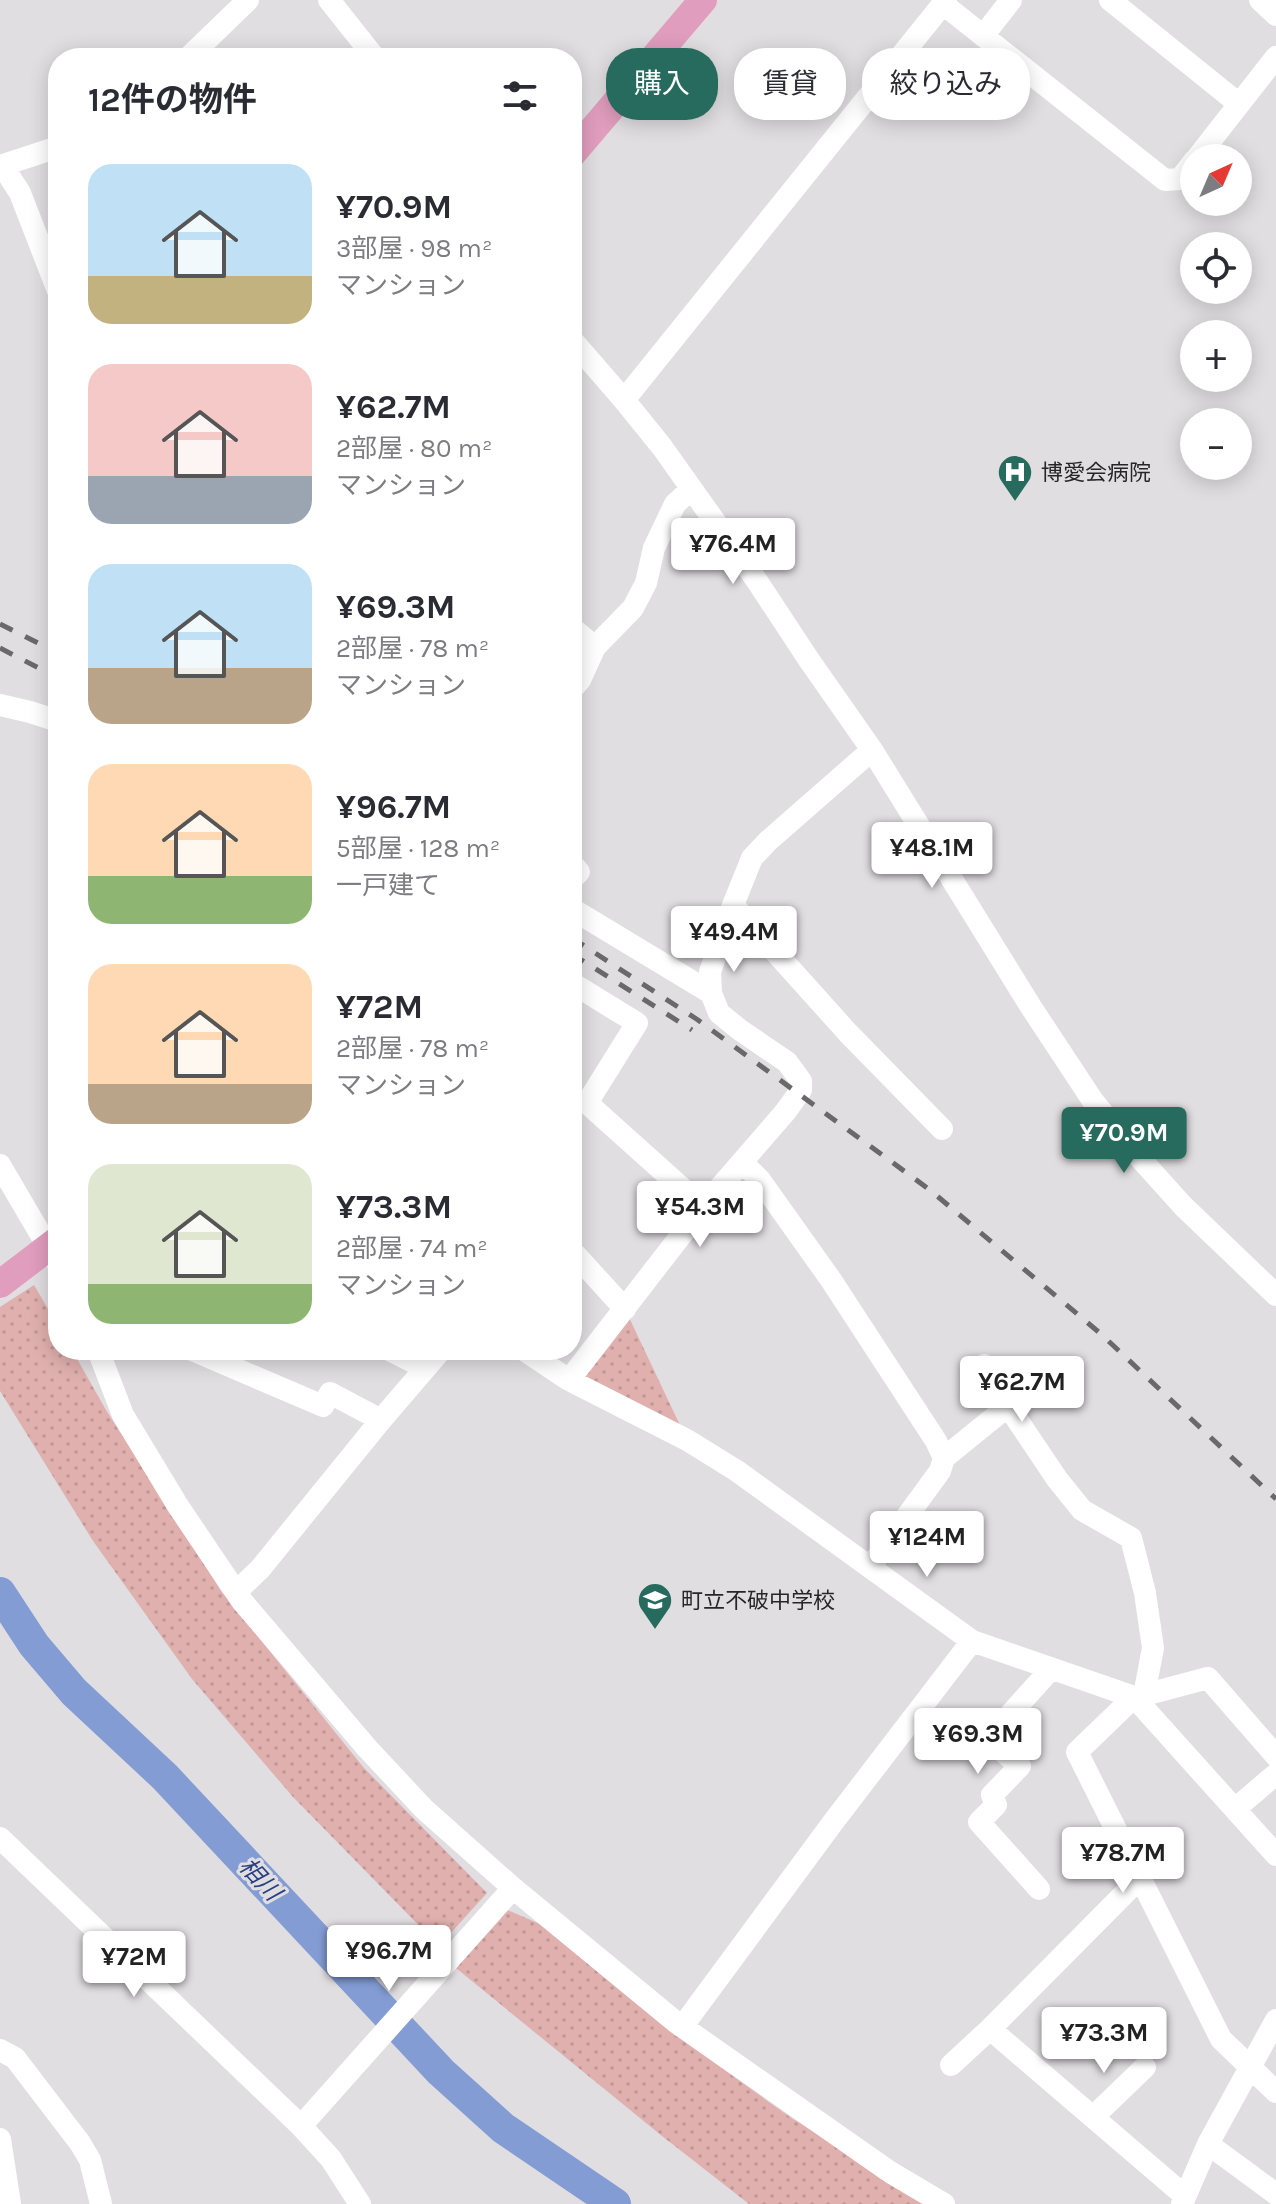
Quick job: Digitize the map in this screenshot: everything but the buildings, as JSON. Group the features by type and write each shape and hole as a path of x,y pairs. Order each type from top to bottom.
{"main road":[{"path":"582,142 703,0"},
{"path":"10,1276 48,1254"}],"street":[{"path":"198,48 248,0"},
{"path":"329,0 367,48"},
{"path":"983,36 1011,0"},
{"path":"1110,0 1239,104"},
{"path":"1260,0 1276,15"},
{"path":"624,400 945,2 983,36 1165,180 1180,179"},
{"path":"1208,144 1276,57"},
{"path":"48,150 1,166 20,193 48,265"},
{"path":"582,352 662,447 757,581 872,750 1093,1101 1183,1206 1276,1295"},
{"path":"582,676 595,647 633,608 646,583 654,548 675,504 691,489"},
{"path":"582,636 595,647"},
{"path":"0,705 48,718"},
{"path":"569,1380 703,1207 801,1090 801,1081 787,1062 719,1013 711,993 710,972 752,858 872,750"},
{"path":"733,905 848,1033 942,1129"},
{"path":"582,915 711,993"},
{"path":"582,989 637,1023 587,1103 703,1207"},
{"path":"742,1162 760,1180 831,1280 944,1458"},
{"path":"0,1165 48,1239"},
{"path":"582,1262 625,1309"},
{"path":"102,1360 123,1415 178,1506 236,1592 367,1748 507,1895 682,2027 890,2172 944,2204"},
{"path":"215,1360 323,1406 330,1393 381,1420"},
{"path":"409,1360 425,1368"},
{"path":"236,1592 260,1569 432,1360"},
{"path":"539,1360 569,1380 687,1440 737,1471 972,1641 1139,1696 1276,1855"},
{"path":"984,1365 1057,1479 1082,1510 1131,1538 1145,1593 1153,1648 1139,1696"},
{"path":"870,1567 940,1471 944,1458 1008,1406"},
{"path":"682,2027 972,1641"},
{"path":"1039,1889 979,1822 996,1805 992,1795 1020,1766 988,1739 1051,1669"},
{"path":"1276,1756 1208,1678 1139,1696 1077,1752 1221,2039 1276,2092"},
{"path":"1235,1809 1276,1774"},
{"path":"0,1838 306,2120 360,2204"},
{"path":"951,2065 1140,1878"},
{"path":"306,2120 507,1895"},
{"path":"990,2029 1093,2117 1183,2200 1208,2144 1276,2020"},
{"path":"0,2050 15,2058 80,2143 90,2160 101,2204"},
{"path":"1093,2117 1145,2067"},
{"path":"0,2139 6,2200"},
{"path":"1208,2144 1276,2194"}],"shaded area":[{"path":"34,1285 48,1309 48,1360 78,1360 221,1591 364,1768 487,1893 439,1946 293,1797 192,1679 93,1541 0,1391 0,1307"},
{"path":"625,1309 687,1440 569,1380"},
{"path":"505,1909 540,1924 666,2028 790,2117 929,2204 749,2204 435,1951"}],"waterway":[{"name":"相川","path":"0,1593 34,1645 74,1692 165,1777 441,2072 503,2128 615,2204"}],"railway":[{"path":"0,624 48,648"},
{"path":"0,648 48,673"},
{"path":"582,945 698,1020 930,1190 1101,1334 1276,1499"},
{"path":"582,960 692,1030"}],"place":[{"name":"博愛会病院","path":"1015,503"},
{"name":"町立不破中学校","path":"655,1631"}]}
